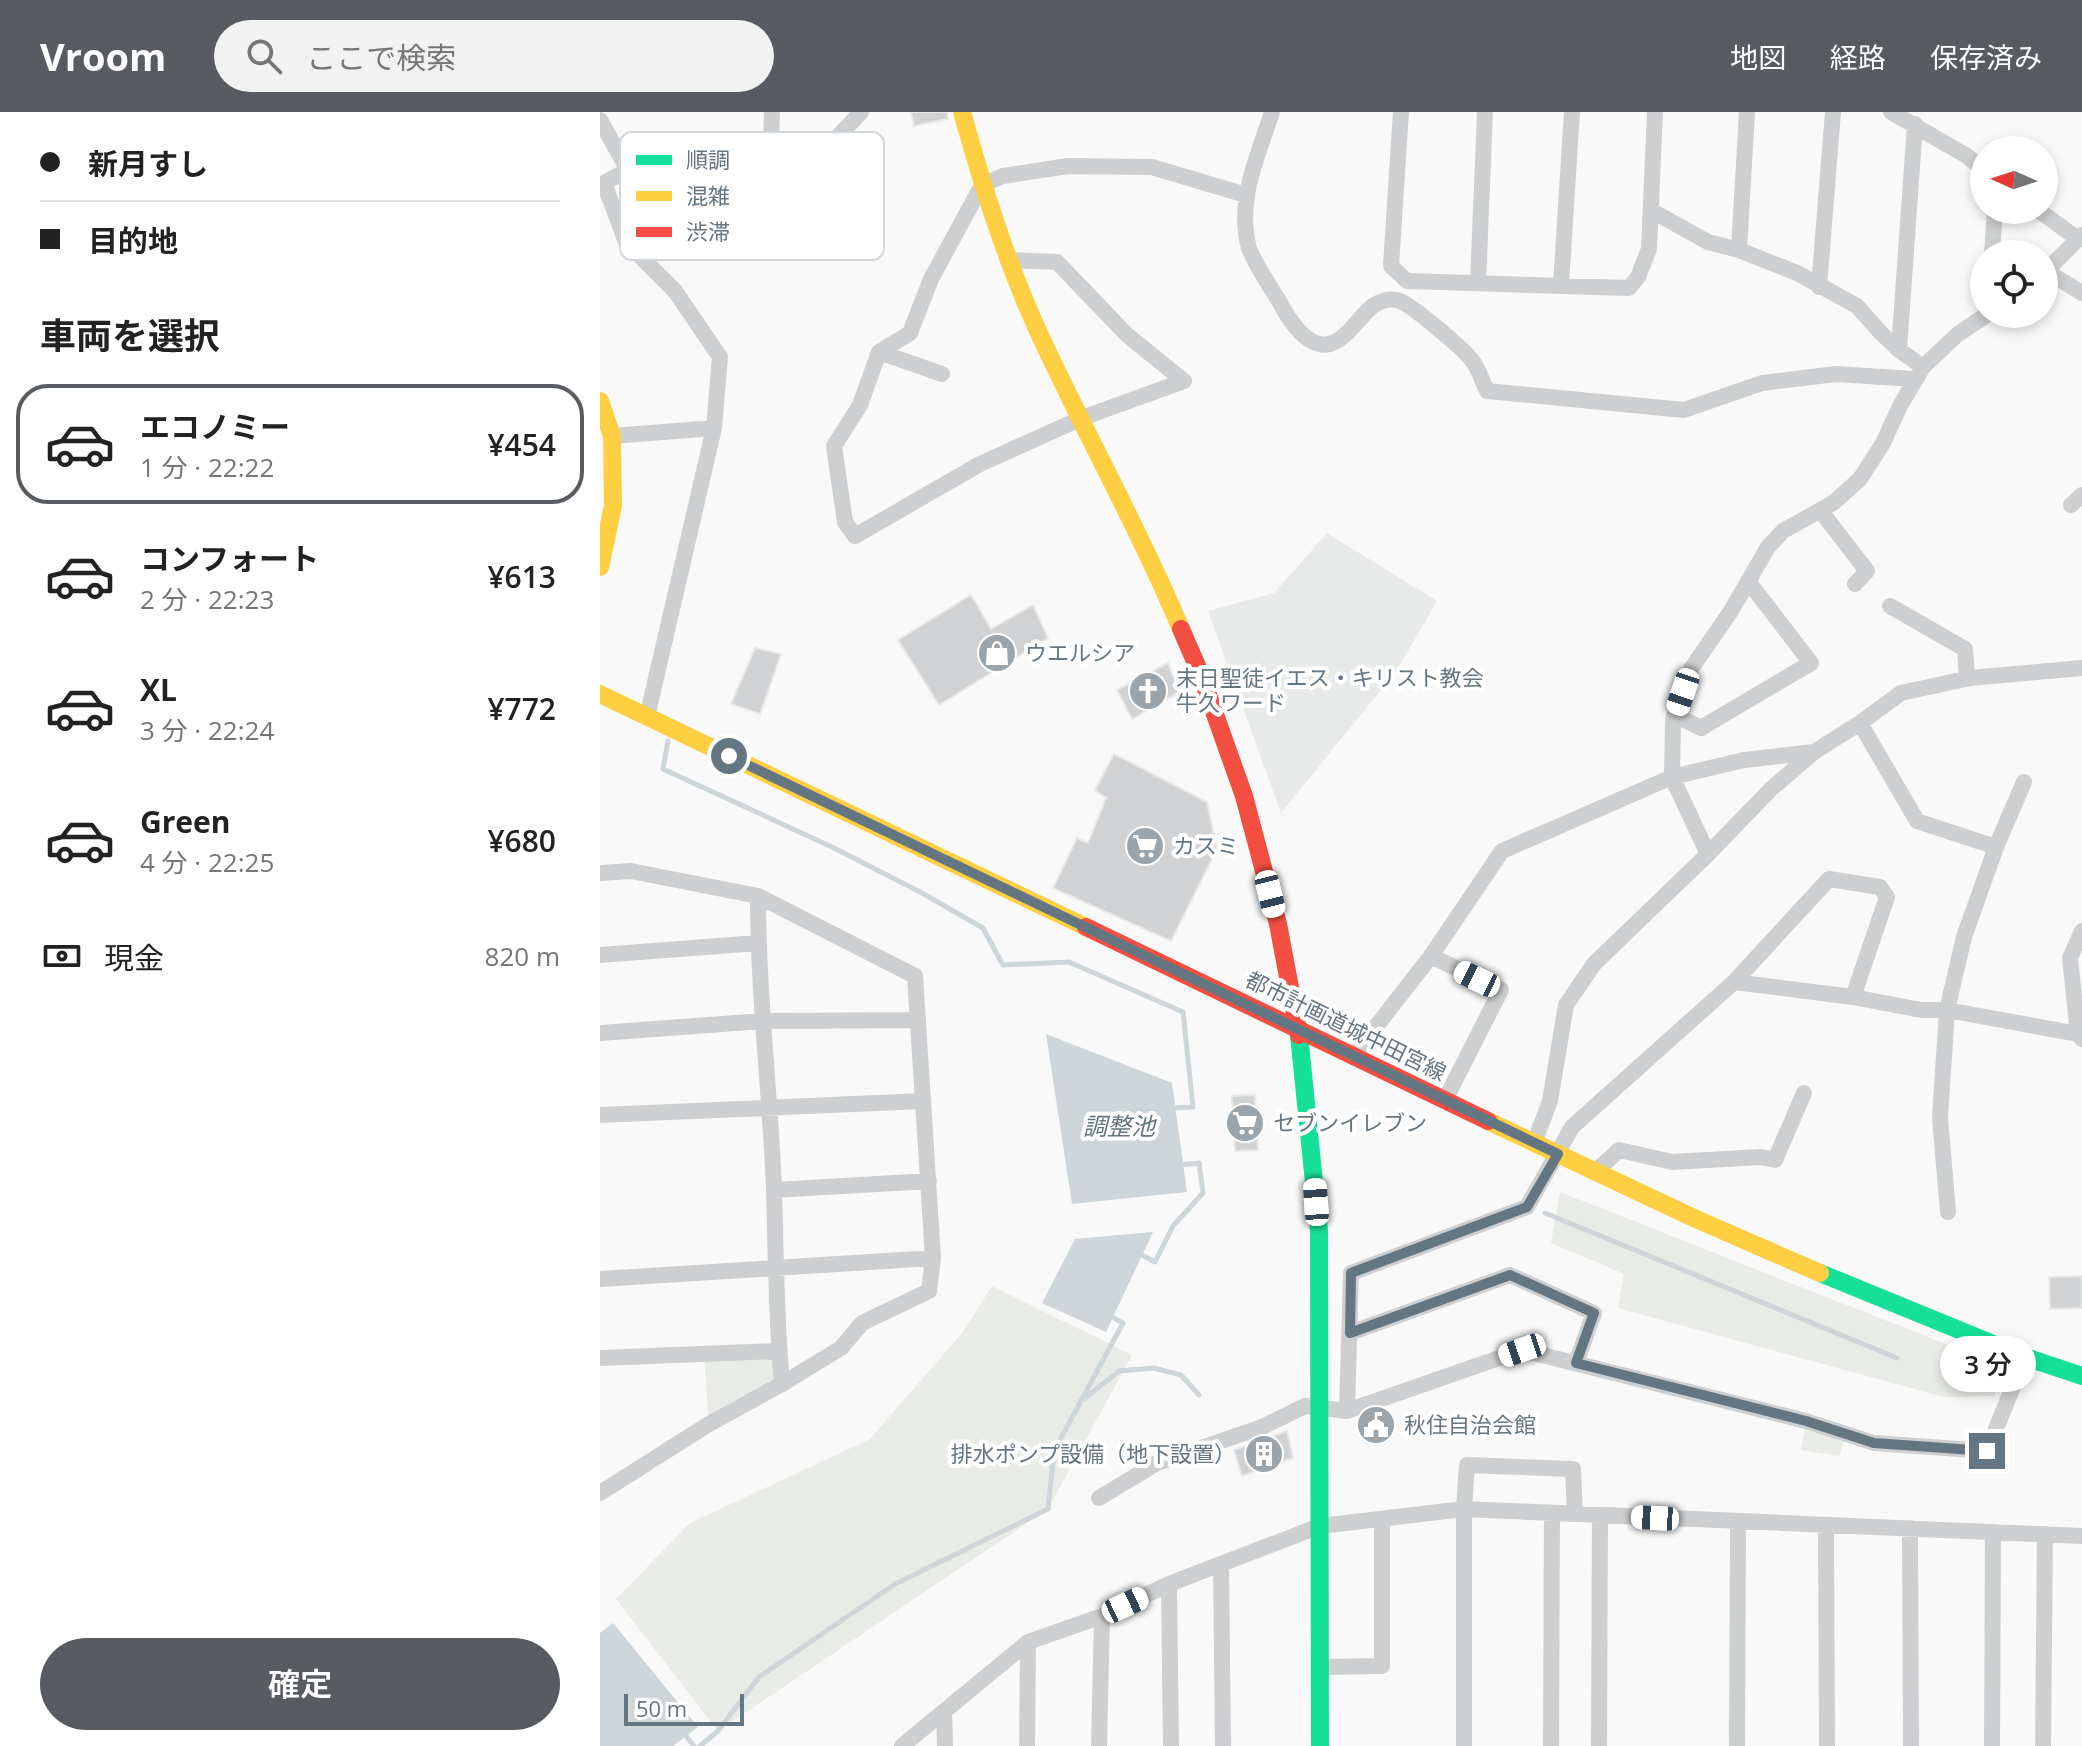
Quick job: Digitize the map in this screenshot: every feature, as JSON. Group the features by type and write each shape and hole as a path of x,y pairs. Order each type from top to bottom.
{"street":[{"path":"771,132 772,112"},
{"path":"844,132 861,112"},
{"path":"962,112 982,185 1008,260 1038,331 1162,583 1201,675 1244,796 1278,924 1298,1028 1319,1231 1320,1746"},
{"path":"1272,112 1246,195 1249,249 1286,314 1306,337 1319,344 1331,344 1355,327 1374,304 1388,299 1399,301 1416,312 1472,360 1487,391 1684,410 1762,383 1836,374 1918,373"},
{"path":"1401,112 1391,266 1407,281 1629,288 1638,277 1649,249 1655,112"},
{"path":"1478,283 1485,112"},
{"path":"1561,285 1572,112"},
{"path":"1739,250 1747,112"},
{"path":"1819,287 1833,112"},
{"path":"1891,112 1970,158"},
{"path":"600,120 620,156"},
{"path":"1899,350 1915,124"},
{"path":"1008,260 1057,262 1127,335 1184,381 1082,418 980,464 855,536 845,522 834,446 860,405 879,352 910,333 931,279 982,185 1003,176 1068,166 1152,167 1246,195"},
{"path":"620,174 602,184 620,228"},
{"path":"1652,211 1708,242 1739,250 1797,273 1857,306 1918,373"},
{"path":"2058,223 2080,237 2058,259"},
{"path":"644,260 675,291 720,357 714,428 647,717"},
{"path":"2058,279 2082,293"},
{"path":"1708,854 1672,777 1675,715 1691,669 1731,611 1768,547 1783,531 1833,503 1860,479 1883,443 1918,373 1970,326"},
{"path":"879,352 942,374"},
{"path":"600,401 612,436 600,567"},
{"path":"612,436 714,428"},
{"path":"1820,510 1867,571 1855,584"},
{"path":"1675,715 1701,728 1811,663 1748,581"},
{"path":"1890,606 1965,649 1967,679"},
{"path":"1534,1143 1550,1101 1566,1005 1594,964 1771,789 1814,752 1901,693 1967,679 2082,668"},
{"name":"都市計画道城中田宮線","path":"600,694 1696,1219 2025,1357 2082,1376"},
{"path":"1860,723 1917,821 1996,847"},
{"path":"1353,1056 1431,956 1502,851 1672,777 1744,760 1814,752"},
{"path":"1948,1212 1940,1118 1947,1010 1964,937 1996,847 2024,782"},
{"path":"600,873 631,871 758,896 915,976 933,1258 929,1291 862,1323 841,1348 709,1424 600,1493"},
{"path":"1347,1411 1351,1273 1527,1207 1572,1127 1734,982 1829,879 1880,887 1887,897 1853,997"},
{"path":"758,896 782,1384"},
{"path":"1734,982 1853,997 1921,1010 1947,1010 2080,1037 2070,958 2082,931"},
{"path":"600,955 758,943"},
{"path":"1431,956 1501,990 1445,1100"},
{"path":"600,1033 763,1021 918,1020"},
{"path":"1595,1172 1619,1150 1672,1162 1761,1157 1775,1160 1804,1093"},
{"path":"600,1115 923,1101"},
{"path":"774,1190 929,1181"},
{"path":"600,1279 933,1258"},
{"path":"1350,1333 1510,1275 1594,1313 1576,1363"},
{"path":"1099,1498 1157,1463 1262,1427 1305,1406 1347,1411 1522,1350 1806,1421 1874,1443 1987,1451 2025,1357"},
{"path":"600,1358 779,1351"},
{"path":"1464,1746 1464,1509 1467,1465 1573,1469 1575,1514"},
{"path":"902,1746 1028,1642 1102,1616 1320,1516 1382,1519 1464,1509 2082,1536"},
{"path":"1551,1746 1552,1513"},
{"path":"1599,1746 1600,1515"},
{"path":"1320,1667 1382,1666 1382,1519"},
{"path":"1737,1746 1738,1522"},
{"path":"1826,1525 1827,1746"},
{"path":"1910,1528 1911,1746"},
{"path":"1992,1746 1993,1532"},
{"path":"2043,1746 2045,1534"},
{"path":"1221,1564 1223,1746"},
{"path":"1169,1584 1171,1746"},
{"path":"1099,1746 1102,1616"},
{"path":"1027,1746 1028,1642"},
{"path":"944,1711 945,1746"}],"shaded area":[{"path":"1327,533 1437,601 1397,670 1281,813 1208,611 1274,593"},
{"path":"1560,1192 2004,1367 1994,1396 1944,1397 1618,1308 1624,1274 1551,1243"},
{"path":"992,1286 1132,1355 1048,1509 718,1731 616,1599 690,1523 870,1439 962,1333"},
{"path":"779,1351 782,1384 709,1424 704,1355"},
{"path":"1806,1421 1846,1434 1839,1456 1801,1450"}],"water":[{"name":"調整池","path":"1046,1034 1172,1083 1187,1192 1072,1204"},
{"path":"1153,1232 1106,1332 1042,1303 1075,1239"},
{"path":"613,1623 698,1727 673,1746 600,1746 600,1633"}],"building":[{"path":"911,112 947,112 948,119 914,126"},
{"path":"971,595 991,629 1033,605 1048,638 939,705 898,640"},
{"path":"755,648 781,654 760,714 731,704"},
{"name":"末日聖徒イエス・キリスト教会 牛久ワード","path":"1168,663 1179,692 1132,719 1117,690"},
{"name":"カスミ","path":"1114,754 1207,802 1217,849 1171,941 1053,888 1077,838 1088,843 1106,798 1095,790"},
{"name":"セブンイレブン","path":"1255,1095 1258,1150 1235,1151 1232,1096"},
{"path":"2082,1276 2082,1308 2050,1309 2049,1277"},
{"name":"秋住自治会館","path":"1385,1409 1394,1433 1367,1444 1359,1419"},
{"name":"排水ポンプ設備（地下設置）","path":"1287,1431 1293,1458 1242,1476 1234,1450"}],"waterway":[{"path":"668,741 663,769 832,847 983,928 1003,965 1069,962 1183,1012 1193,1107 1168,1108"},
{"path":"1138,1253 1155,1262 1173,1226 1203,1193 1199,1163 1179,1165"},
{"path":"1545,1213 1897,1358"},
{"path":"700,1746 718,1731 759,1677 895,1584 1048,1509 1054,1451 1123,1323 1107,1314"},
{"path":"1084,1399 1119,1371 1154,1368 1181,1375 1199,1395"},
{"path":"682,1731 694,1746"}],"traffic: fast":[{"path":"1299,1035 1319,1231 1320,1746"},
{"path":"1820,1273 2025,1357 2082,1376"}],"traffic: slow":[{"path":"962,112 996,223 1026,305 1181,629"},
{"path":"600,401 612,436 613,506 600,567"},
{"path":"600,694 1086,927"},
{"path":"1488,1121 1696,1219 1820,1273"}],"traffic: jam":[{"path":"1181,629 1201,675 1244,796 1278,924 1299,1035"},
{"path":"1086,927 1488,1121"}],"place":[{"name":"ウエルシア","path":"997,653"},
{"name":"末日聖徒イエス・キリスト教会 牛久ワード","path":"1148,691"},
{"name":"カスミ","path":"1145,846"},
{"name":"セブンイレブン","path":"1245,1123"},
{"name":"秋住自治会館","path":"1376,1425"},
{"name":"排水ポンプ設備（地下設置）","path":"1264,1454"}],"route":[{"path":"729,756 1558,1154 1527,1207 1351,1273 1350,1333 1510,1275 1594,1313 1576,1363 1806,1421 1874,1443 1987,1451"}]}
